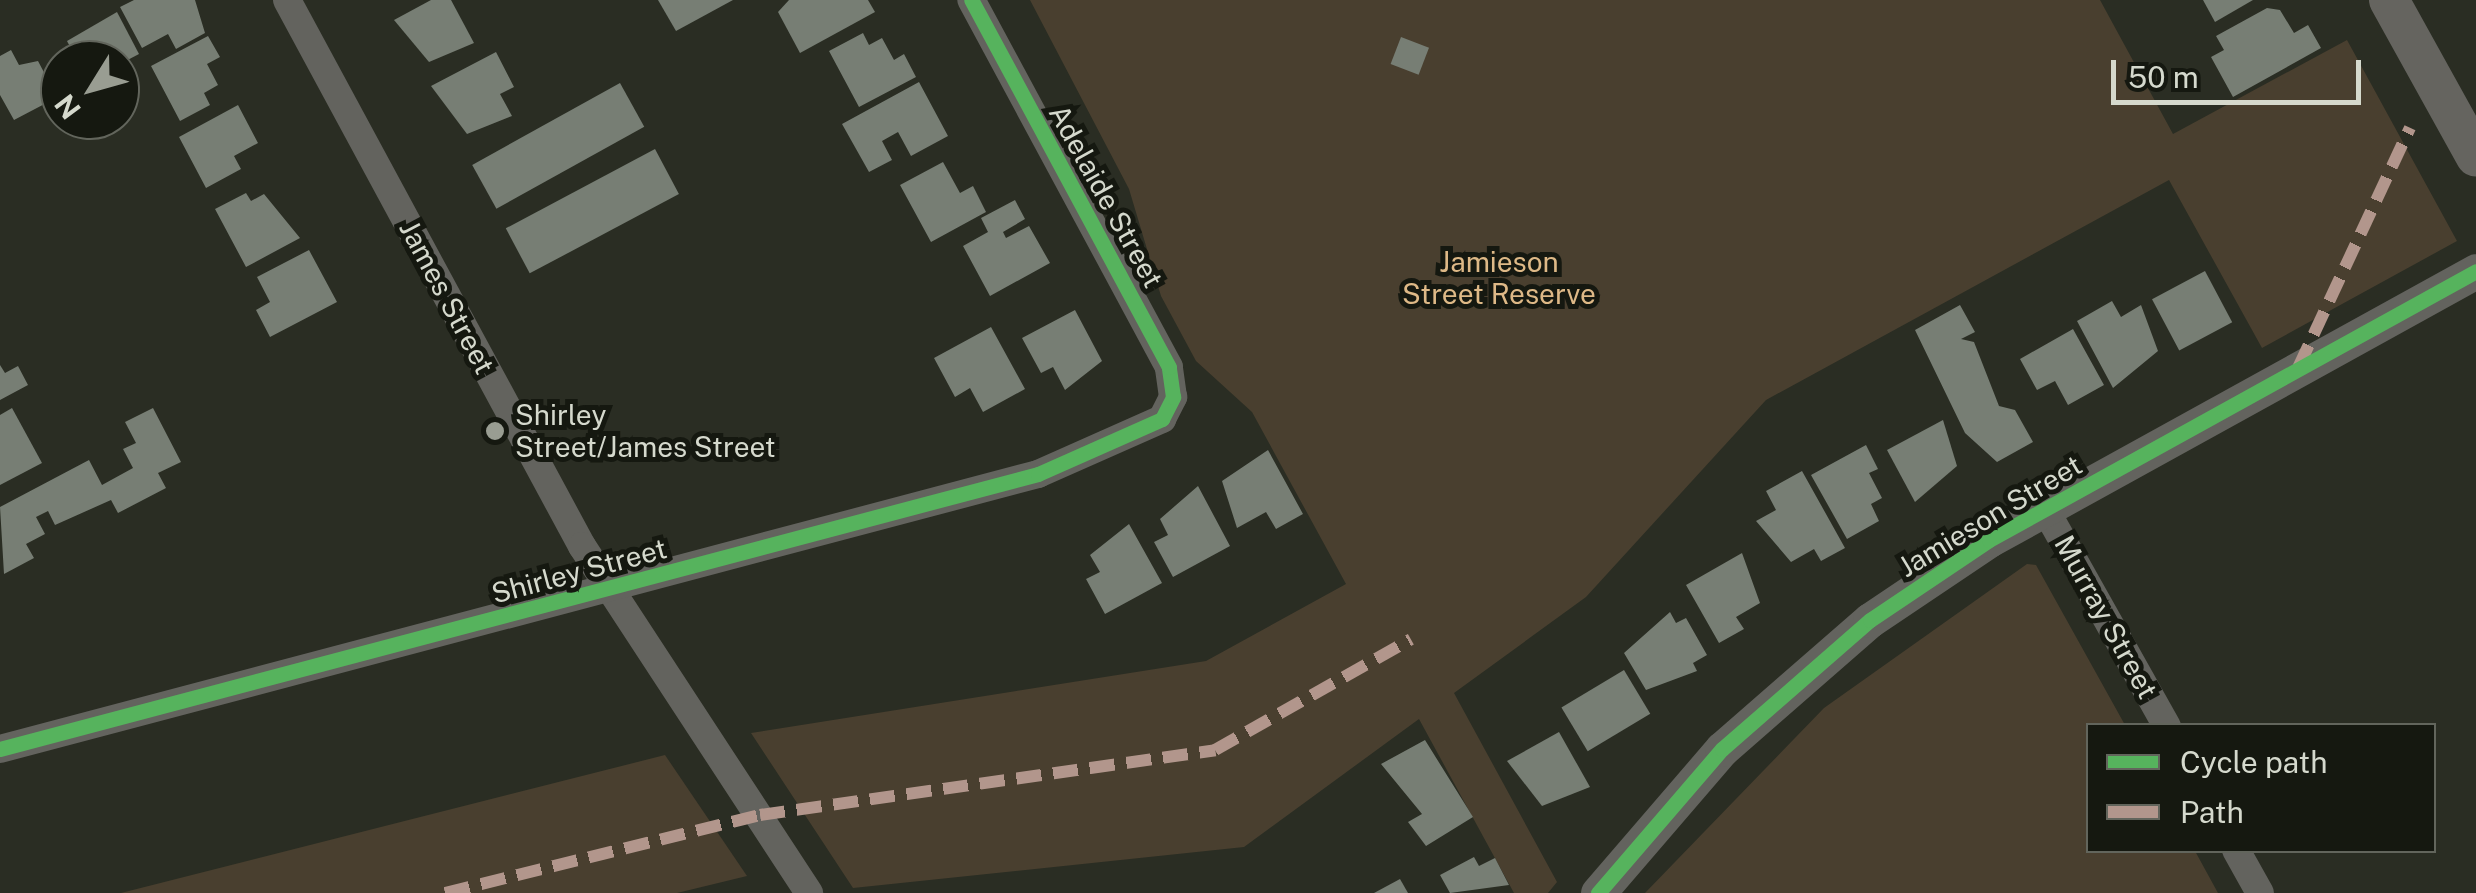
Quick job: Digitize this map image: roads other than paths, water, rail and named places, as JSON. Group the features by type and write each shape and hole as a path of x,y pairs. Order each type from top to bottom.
{"main road":[{"path":"2389,0 2474,148"}],"street":[{"name":"James Street","path":"287,0 611,588 809,893"},
{"name":"Adelaide Street","path":"971,0 1173,376 1162,419"},
{"name":"Jamieson Street","path":"1598,893 1722,749 1820,659 2045,508 2476,271"},
{"name":"Shirley Street","path":"2,744 1038,474 1162,419"},
{"name":"Murray Street","path":"2045,508 2164,723"},
{"path":"2238,853 2260,893"}],"place":[{"name":"Shirley Street/James Street","path":"495,431"}],"park label":[{"name":"Jamieson Street Reserve","path":"1499,278"}]}
